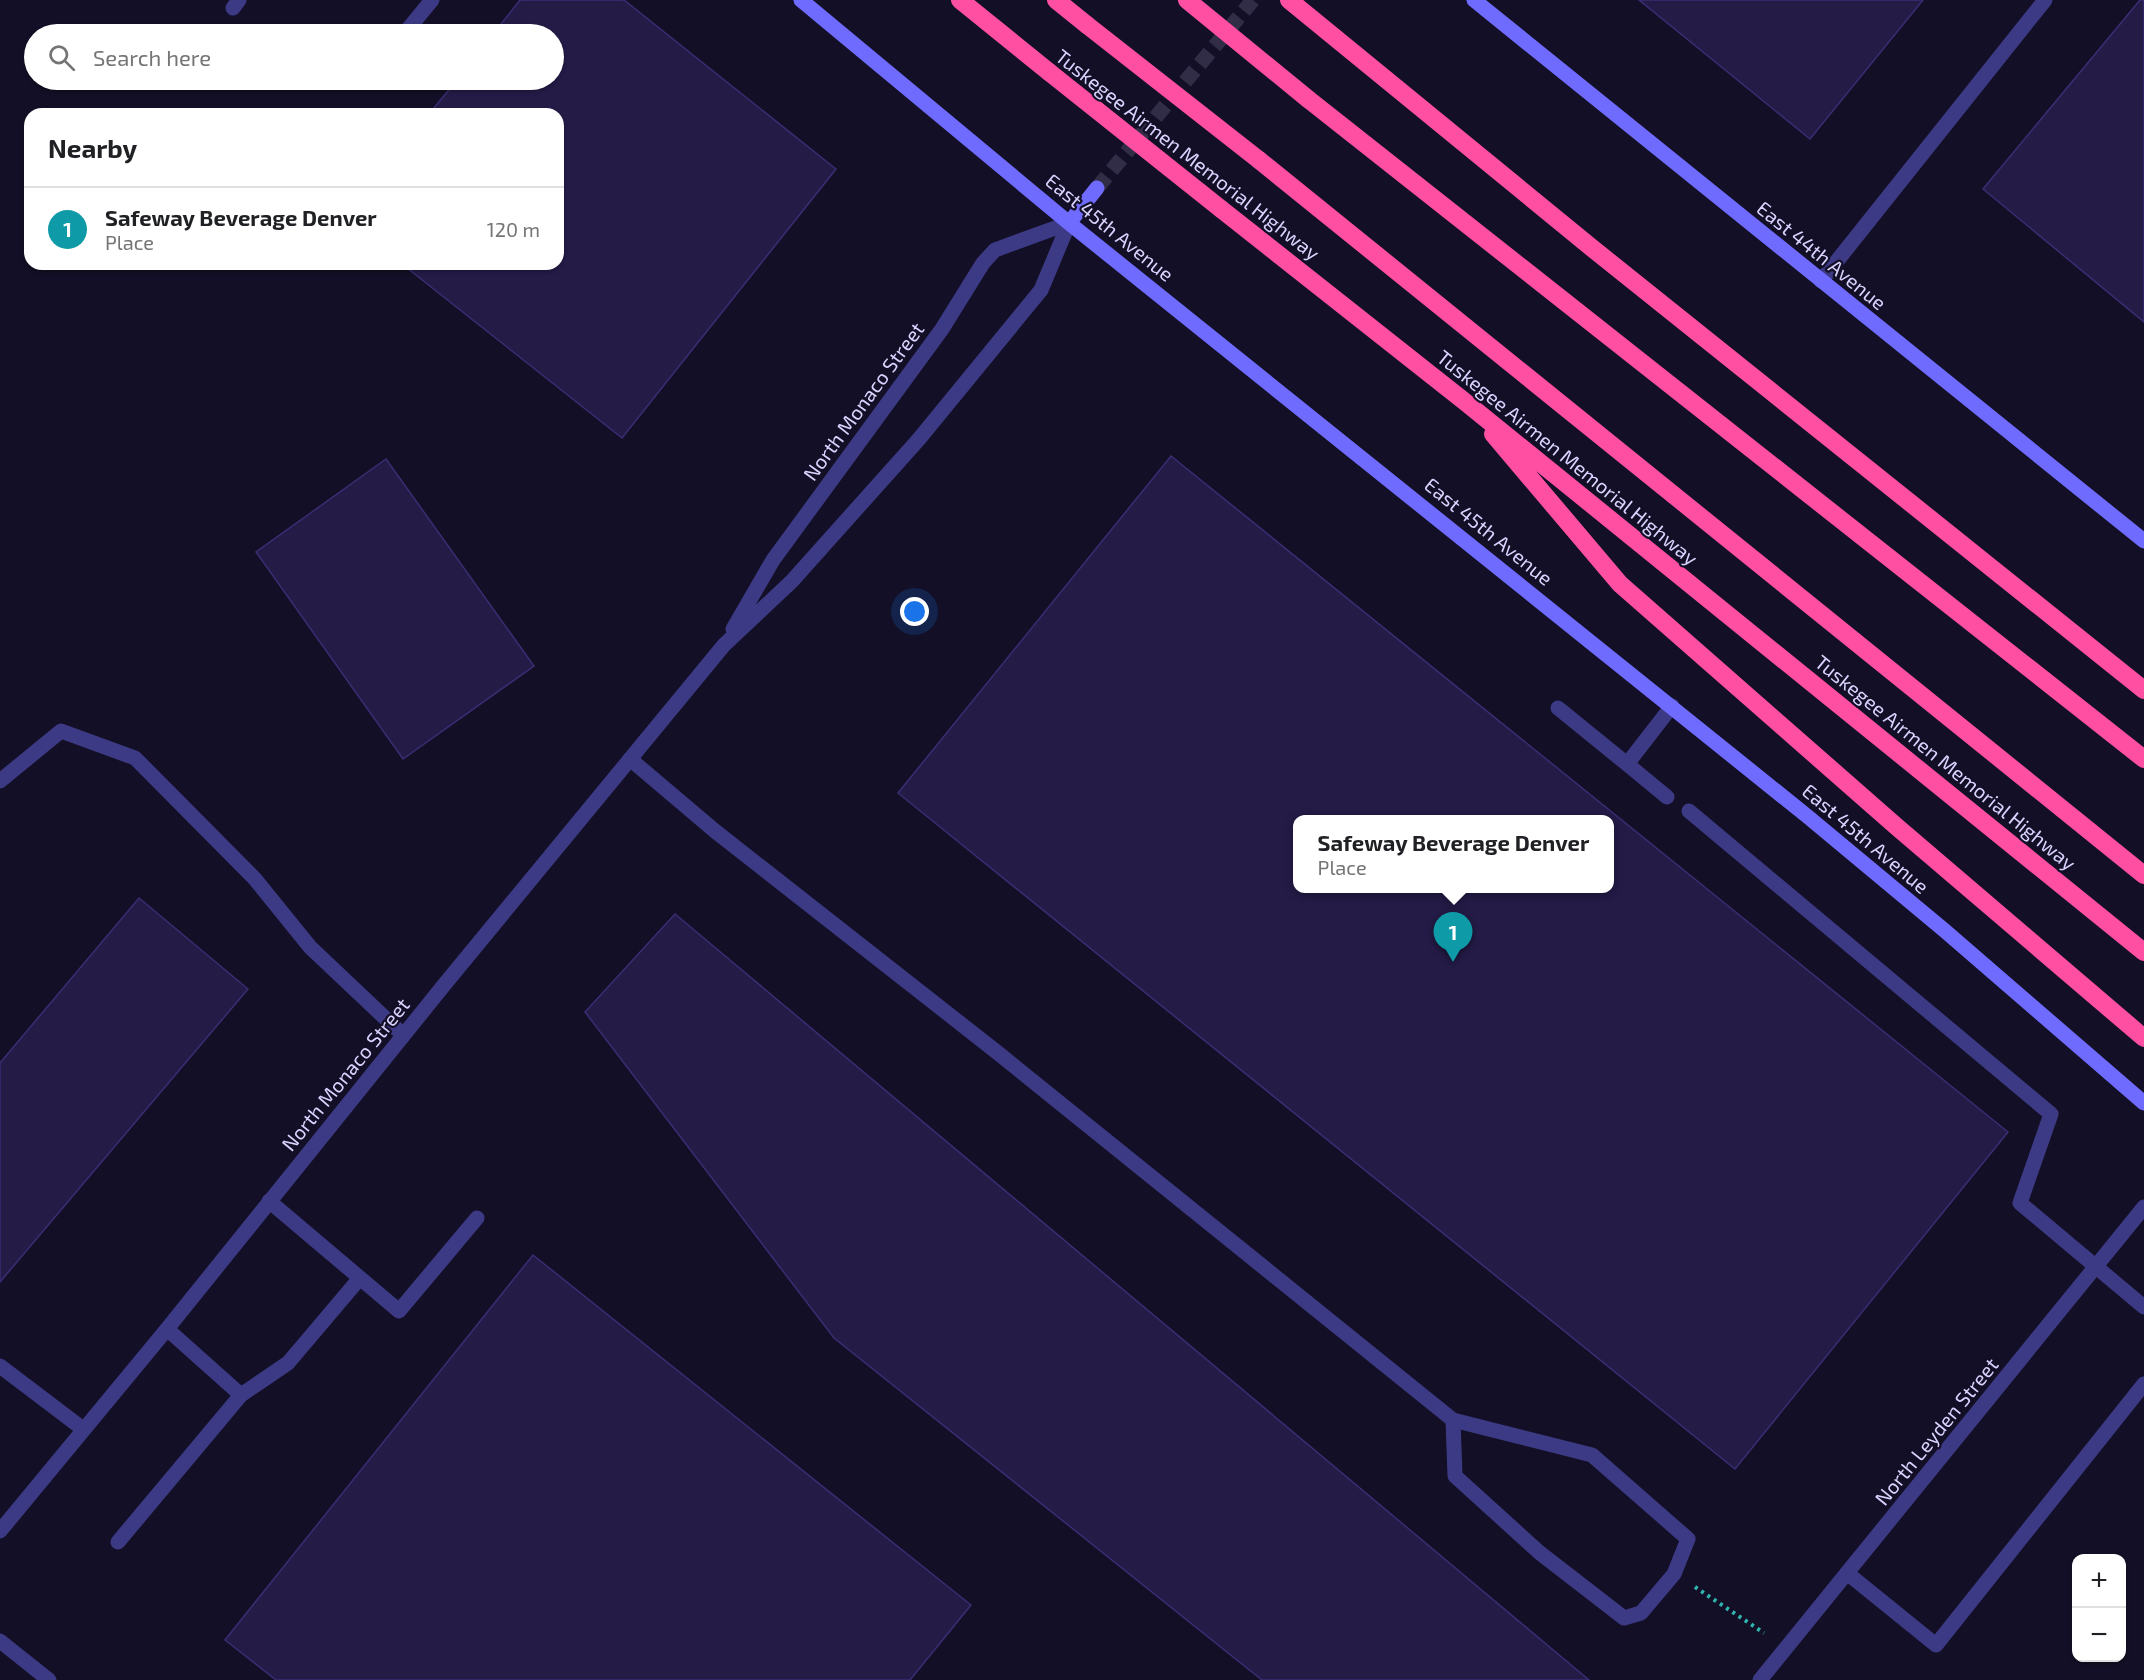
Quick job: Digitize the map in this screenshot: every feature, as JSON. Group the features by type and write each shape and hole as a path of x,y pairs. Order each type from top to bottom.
{"highway":[{"name":"Tuskegee Airmen Memorial Highway","path":"960,0 1464,401 2144,952"},
{"path":"1056,0 1259,160 2144,875"},
{"path":"1187,0 1308,99 2144,759"},
{"path":"1289,0 1592,248 2144,690"},
{"path":"1464,401 1620,584 2144,1038"}],"main road":[{"name":"East 45th Avenue","path":"801,0 1069,223 1672,706 1944,930 2144,1103"},
{"name":"East 44th Avenue","path":"1474,0 2144,541"},
{"name":"North Monaco Street","path":"1069,223 1097,188"}],"street":[{"path":"412,24 432,0"},
{"path":"1821,281 2045,0"},
{"name":"North Monaco Street","path":"724,645 773,560 942,329 983,263 995,250 1069,223"},
{"name":"North Monaco Street","path":"0,1531 724,645 792,581 919,440 1041,290 1069,223"},
{"path":"1627,764 1672,706"},
{"path":"1558,708 1667,797"},
{"path":"0,781 61,731 135,758 255,879 310,947 403,1035"},
{"path":"630,759 715,831 998,1053 1453,1420 1592,1455 1688,1539 1674,1574 1641,1614 1624,1618 1540,1553 1455,1476 1453,1420"},
{"path":"1689,811 2051,1114 2020,1203 2144,1307"},
{"path":"268,1201 399,1311 477,1218"},
{"name":"North Leyden Street","path":"1760,1680 2144,1207"},
{"path":"118,1542 241,1395 288,1363 360,1278"},
{"path":"167,1329 241,1395"},
{"path":"0,1366 83,1429"},
{"path":"1848,1573 1936,1645 2144,1384"},
{"path":"0,1641 49,1680"}],"path":[{"path":"1674,1574 1786,1648"}],"building":[{"path":"520,0 624,0 836,169 622,438 410,270 564,270 564,108 434,108 449,90 564,90 564,24 501,24"},
{"path":"1639,0 1923,0 1810,139"},
{"path":"2140,0 2144,0 2144,322 1983,189"},
{"path":"1171,456 2008,1132 1735,1469 898,793"},
{"path":"386,459 534,666 403,759 256,552"},
{"path":"139,898 248,989 0,1282 0,1063"},
{"path":"675,914 1589,1680 1262,1680 834,1338 585,1012"},
{"path":"533,1255 971,1605 910,1680 276,1680 225,1640"}],"tunnel":[{"path":"1097,188 1253,0"}],"place":[{"name":"Safeway Beverage Denver","path":"1453,962"}]}
